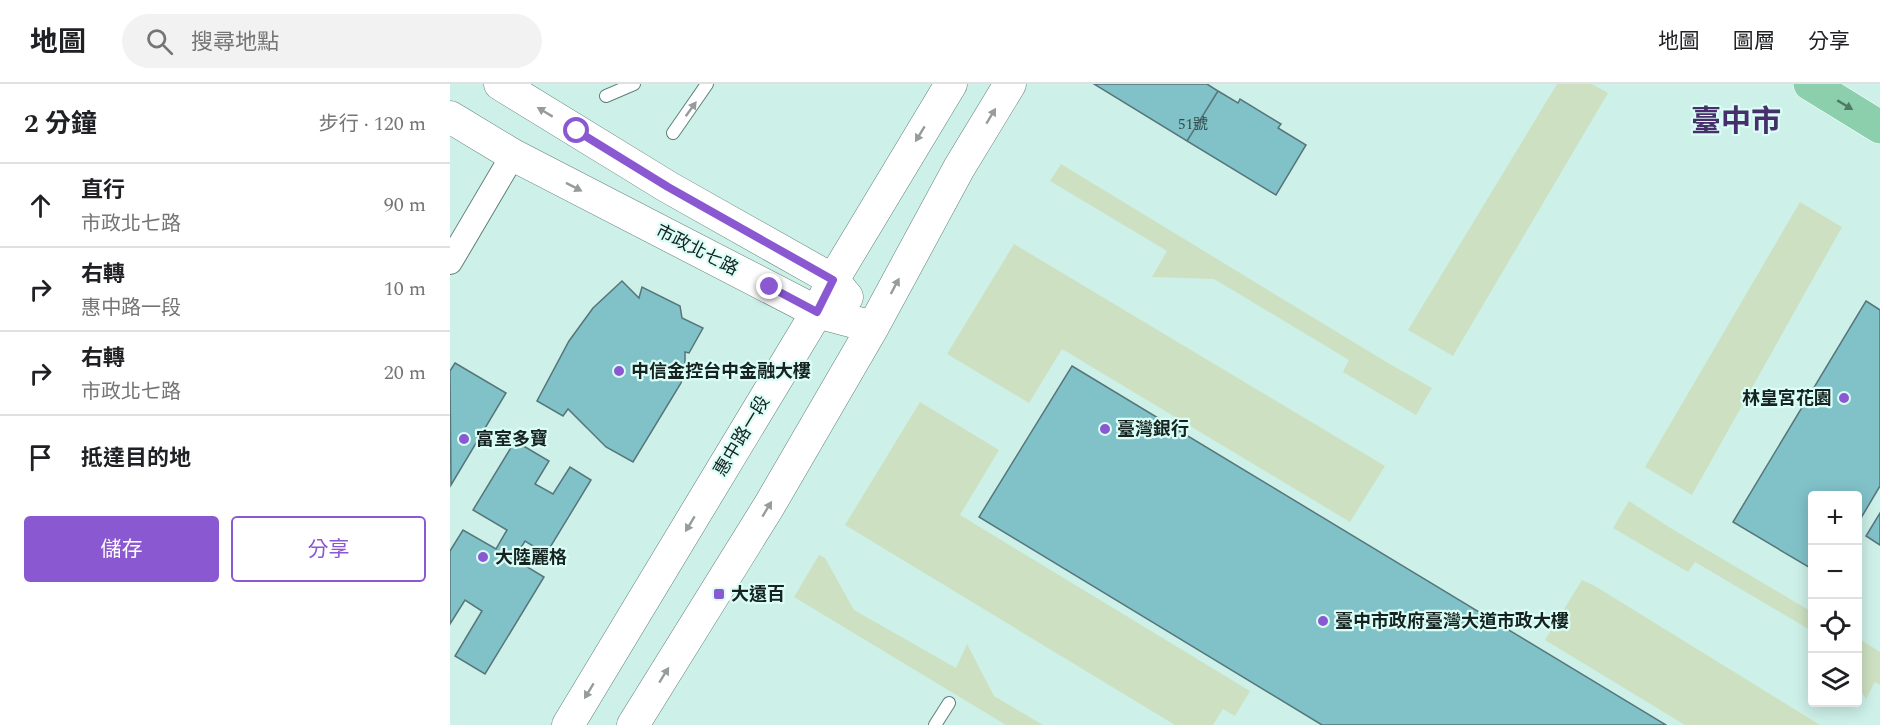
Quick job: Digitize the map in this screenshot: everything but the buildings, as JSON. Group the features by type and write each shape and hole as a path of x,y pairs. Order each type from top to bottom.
{"main road":[{"path":"1810,84 1880,127"}],"street":[{"path":"500,84 652,177 833,280 873,327"},
{"name":"惠中路一段","path":"568,725 817,312 833,280 951,84"},
{"path":"633,725 769,506 873,327 959,168 1010,84"},
{"name":"市政北七路","path":"450,117 513,155 817,312 873,327"},
{"path":"450,262 513,155"}],"lane":[{"path":"606,96 634,84"},
{"path":"673,133 707,84"},
{"path":"935,725 949,703"}],"green space":[{"path":"1557,84 1592,84 1608,93 1453,356 1408,330"},
{"path":"1061,164 1432,388 1416,415 1343,372 1349,360 1214,279 1152,277 1167,251 1050,181"},
{"path":"1800,202 1842,227 1692,495 1645,467"},
{"path":"1014,244 1385,466 1350,522 1062,349 1029,403 947,354"},
{"path":"920,402 999,450 960,515 1250,691 1235,716 1223,709 1213,725 1175,725 845,525"},
{"path":"1629,501 1808,610 1808,629 1695,562 1688,572 1613,528"},
{"path":"819,555 825,558 854,610 956,668 967,644 994,696 1043,725 1006,725 794,597"},
{"path":"1582,580 1820,725 1685,725 1545,640"},
{"path":"1862,641 1880,652 1880,685 1875,682 1866,699 1862,693"}],"place":[{"name":"中信金控台中金融大樓","path":"619,371"},
{"name":"林皇宮花園","path":"1844,398"},
{"name":"臺灣銀行","path":"1105,429"},
{"name":"富室多寶","path":"464,439"},
{"name":"大陸麗格","path":"483,557"},
{"name":"大遠百","path":"719,594"},
{"name":"臺中市政府臺灣大道市政大樓","path":"1323,621"}],"district":[{"name":"臺中市","path":"1736,122"}],"route":[{"path":"577,131 668,187 833,280 817,312 770,287"}]}
